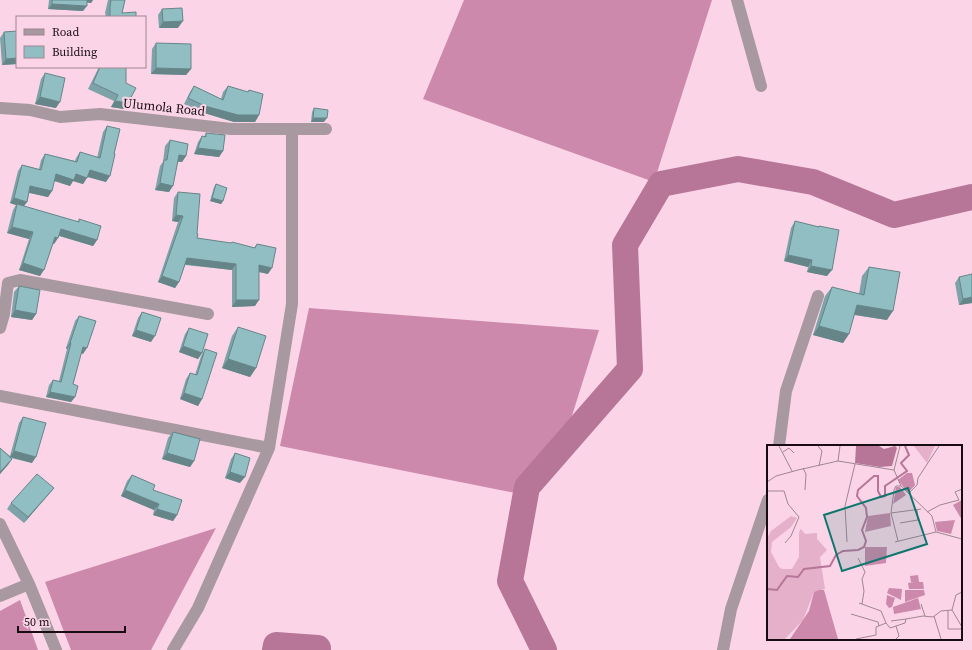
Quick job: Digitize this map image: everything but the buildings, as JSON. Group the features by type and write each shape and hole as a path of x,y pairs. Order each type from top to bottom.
{"street":[{"path":"737,0 761,86"},
{"name":"Ulumola Road","path":"0,108 30,110 60,116 100,114 231,128 326,129"},
{"path":"172,650 198,608 270,448 292,304 292,129"},
{"path":"0,328 4,314 8,283 20,280 208,314"},
{"path":"779,445 786,391 818,296"},
{"path":"0,396 270,448"},
{"path":"723,650 731,609 767,503"},
{"path":"0,524 29,584 56,650"},
{"path":"0,596 29,584"}],"shaded area":[{"path":"464,0 712,0 654,182 423,99"},
{"path":"309,308 599,330 570,422 515,493 280,446"},
{"path":"216,528 151,650 71,650 45,582"},
{"path":"20,600 38,650 0,650 0,611"}],"waterway":[{"path":"544,650 510,581 527,487 630,369 625,245 661,184 738,169 813,182 894,215 972,197"},
{"path":"275,650 276,645 318,648 318,650"}]}
